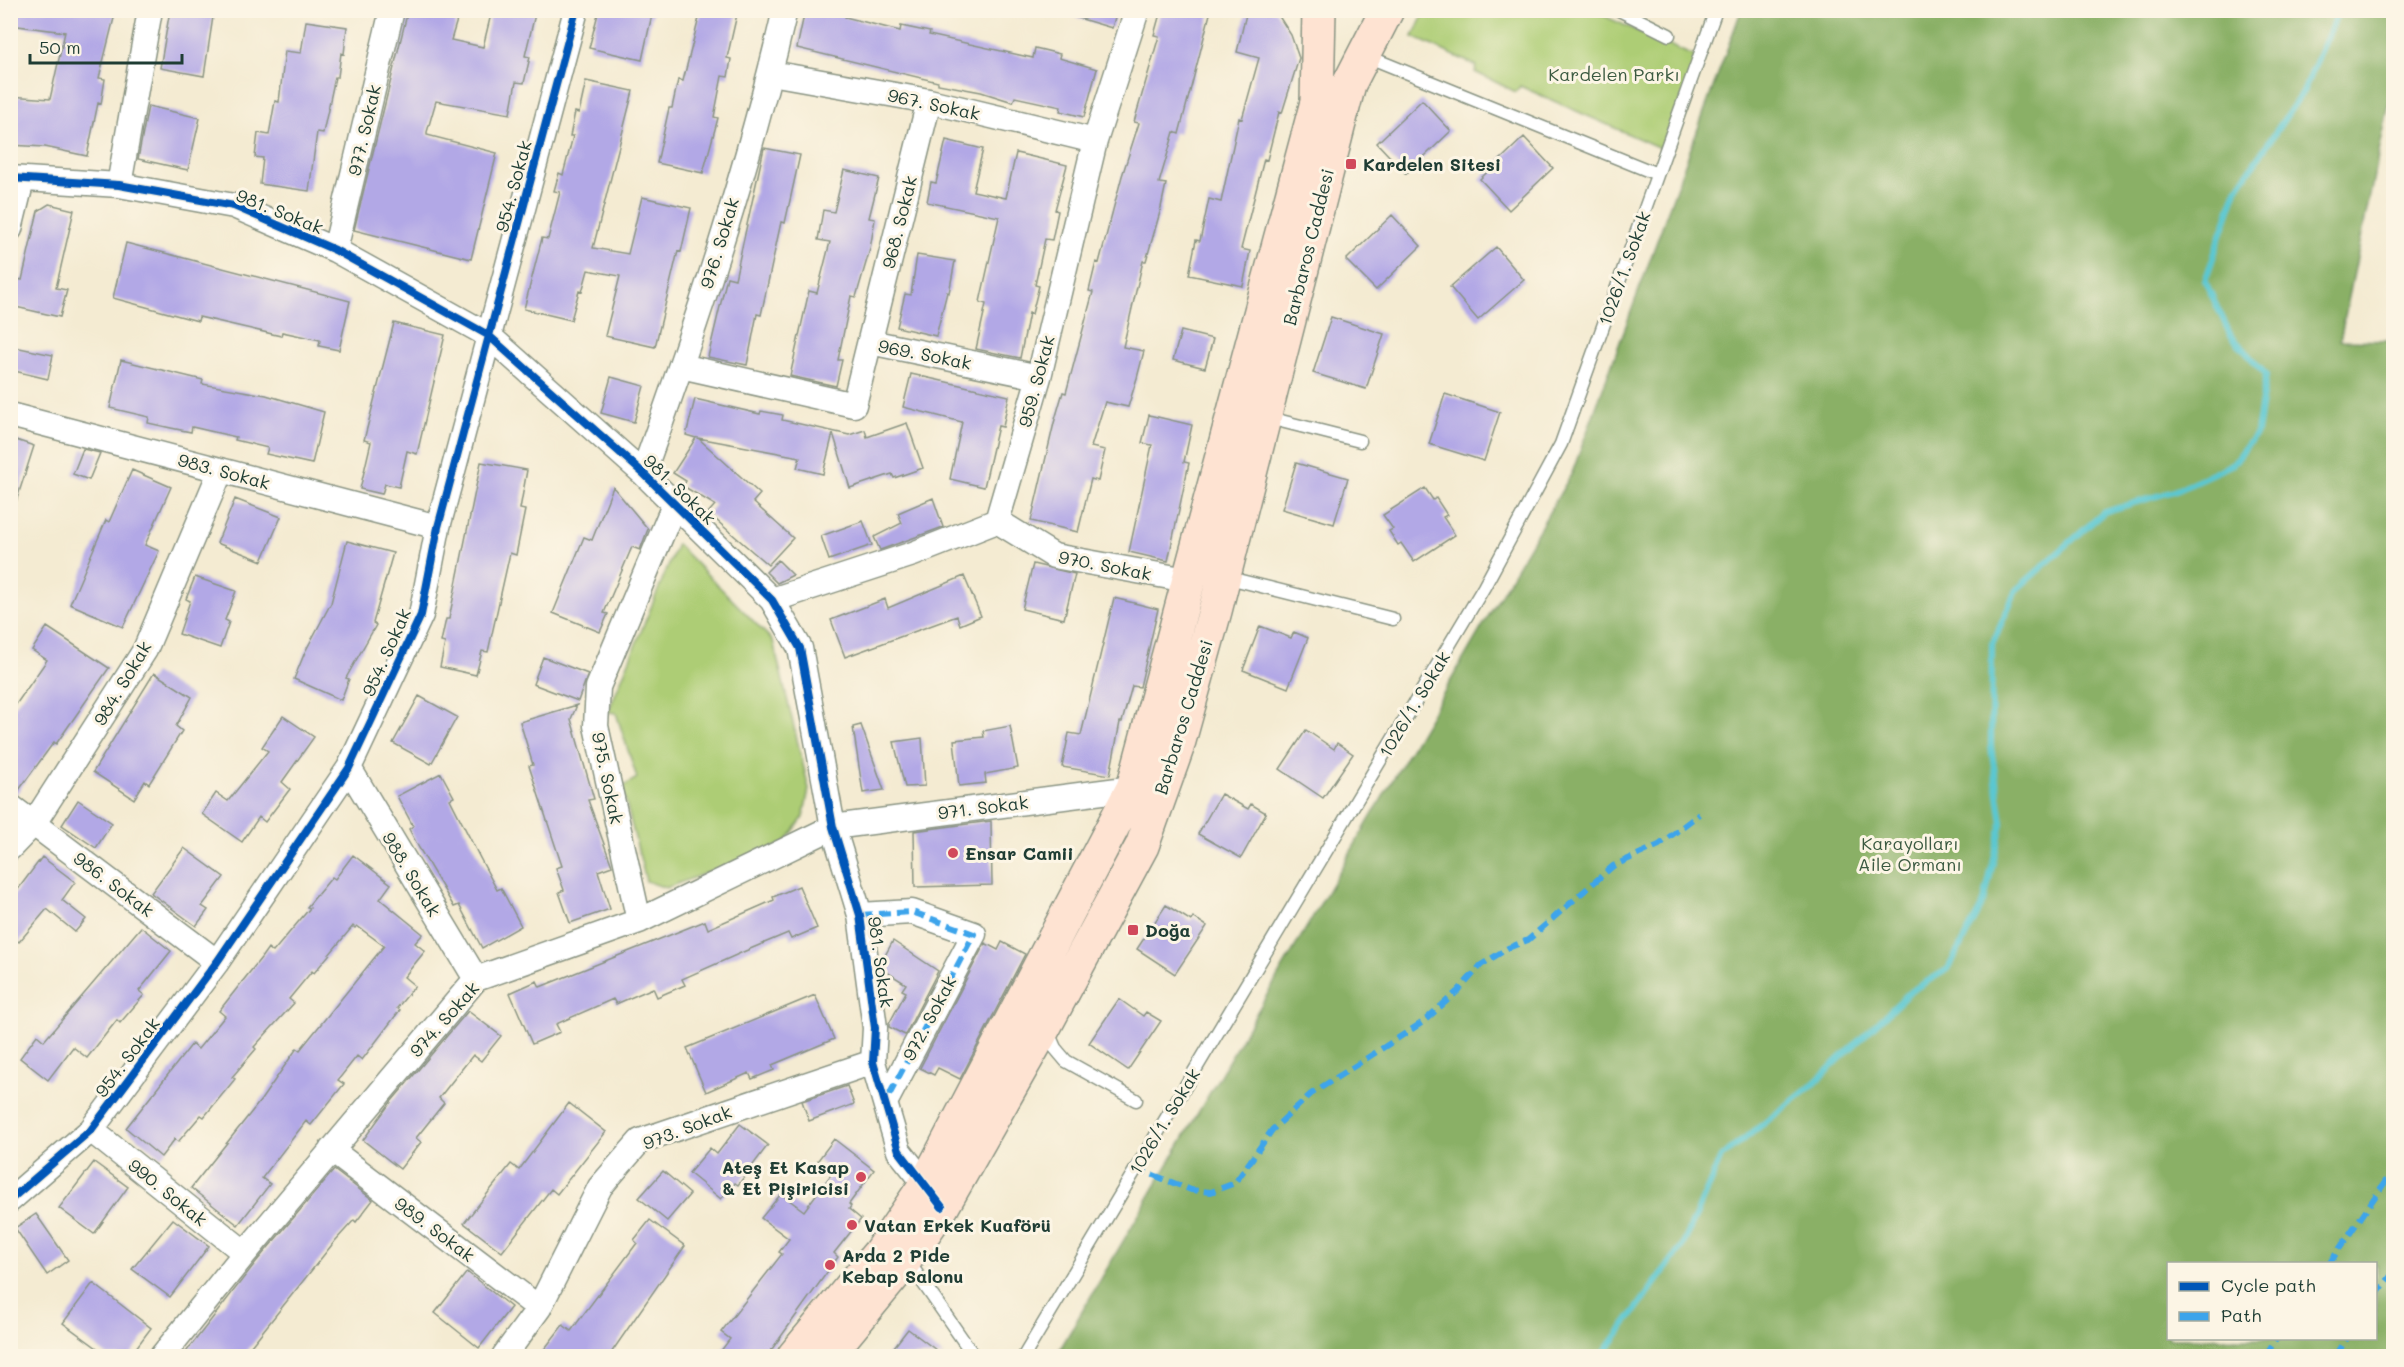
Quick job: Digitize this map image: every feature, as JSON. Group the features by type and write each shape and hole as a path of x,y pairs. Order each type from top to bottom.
{"main road":[{"path":"1319,18 1337,42 1346,45 1364,42 1376,33"},
{"name":"Barbaros Caddesi","path":"827,1356 906,1258 934,1195 1133,788 1317,102 1319,18"},
{"name":"Barbaros Caddesi","path":"794,1356 880,1252 934,1195 1045,1026 1142,846 1177,748 1224,577 1349,84 1376,33"}],"street":[{"path":"118,185 150,10"},
{"name":"977. Sokak","path":"335,249 393,10"},
{"name":"954. Sokak","path":"10,1200 91,1130 217,963 349,768 421,615 438,527 576,10"},
{"name":"976. Sokak","path":"643,473 681,366 771,73 785,10"},
{"name":"959. Sokak","path":"997,521 1039,377 1095,141 1137,10"},
{"name":"967. Sokak","path":"771,73 928,101 1095,141"},
{"name":"968. Sokak","path":"870,342 928,101"},
{"path":"10,229 16,179"},
{"name":"981. Sokak","path":"16,179 118,185 234,206 335,249 488,335 643,473 772,600 800,648 833,827 860,915 875,1028 873,1062 899,1151 934,1195"},
{"name":"969. Sokak","path":"681,366 854,405 870,342 1039,377"},
{"name":"983. Sokak","path":"10,415 438,527"},
{"name":"984. Sokak","path":"10,848 34,823 145,650 221,470"},
{"name":"975. Sokak","path":"639,921 596,726 598,687 674,505"},
{"path":"772,600 913,554 997,521"},
{"name":"970. Sokak","path":"997,521 1054,556 1187,580"},
{"name":"988. Sokak","path":"349,768 476,979"},
{"name":"971. Sokak","path":"833,827 1133,788"},
{"name":"986. Sokak","path":"10,806 217,963"},
{"name":"974. Sokak","path":"162,1356 244,1253 476,979 639,921 833,827"},
{"name":"972. Sokak","path":"860,915 912,912 974,934 885,1103"},
{"name":"973. Sokak","path":"504,1356 539,1308 600,1187 640,1141 873,1062"},
{"name":"990. Sokak","path":"91,1130 244,1253"},
{"name":"989. Sokak","path":"331,1150 539,1308"}],"lane":[{"path":"1619,10 1668,36"},
{"name":"1026/1. Sokak","path":"1024,1356 1484,587 1561,444 1716,10"},
{"path":"1376,33 1657,174"},
{"path":"1264,417 1360,441"},
{"path":"1224,577 1394,619"},
{"path":"1045,1026 1054,1048 1066,1061 1136,1100"},
{"path":"906,1258 974,1356"}],"green space":[{"name":"Kardelen Parkı","path":"1425,11 1593,11 1700,59 1660,148 1520,86 1516,92 1475,72 1477,66 1413,37"},
{"name":"Karayolları Aile Ormanı","path":"1741,11 2393,11 2393,85 2340,340 2393,341 2393,1356 1056,1356 1572,473"},
{"path":"677,544 773,641 809,789 803,818 784,844 666,888 646,881 622,787 637,778 616,713 608,712"}],"building":[{"path":"10,10 116,10 99,78 105,79 101,104 98,103 87,156 45,147 10,145 10,96 50,99 65,32 10,25"},
{"path":"170,10 214,10 204,76 160,68"},
{"path":"408,10 422,10 457,20 451,40 483,47 492,10 536,10 525,56 530,57 524,83 516,82 510,114 436,101 427,132 427,135 497,153 471,259 354,230"},
{"path":"599,10 653,10 642,60 589,48"},
{"path":"701,10 738,10 727,58 731,59 728,77 722,76 714,117 718,118 703,173 657,163 669,108 672,108 678,80 683,81"},
{"path":"805,10 847,10 845,17 900,31 901,26 930,32 929,35 1033,58 1035,48 1060,54 1059,58 1097,69 1084,117 1060,111 1061,107 1015,97 1013,102 981,92 938,84 938,82 797,48"},
{"path":"1068,10 1117,10 1112,28 1068,15"},
{"path":"1161,10 1211,10 1179,134 1174,132 1159,183 1166,184 1160,212 1146,261 1143,261 1123,347 1144,351 1128,407 1105,402 1091,447 1105,450 1098,481 1091,479 1078,532 1031,521 1054,423 1063,392 1066,393 1093,292 1089,291 1096,262 1099,263 1139,123 1134,122 1159,36 1154,35"},
{"path":"1247,10 1275,10 1291,35 1299,58 1282,113 1279,112 1267,160 1264,159 1241,249 1250,251 1243,286 1189,275 1196,240 1200,241 1209,199 1221,202 1239,118 1242,119 1259,58 1237,52"},
{"path":"306,21 347,27 344,54 341,53 338,77 335,77 323,133 317,132 309,191 260,184 263,158 255,157 258,133 269,135 275,101 279,102 285,51 301,53"},
{"path":"586,81 633,91 593,248 628,254 642,197 691,208 681,252 678,251 655,347 605,336 620,276 588,270 571,320 524,309 542,238 548,239 560,192 554,191 559,173 563,175 573,136 570,136 575,112 579,113"},
{"path":"1422,100 1451,131 1406,174 1377,143"},
{"path":"148,106 200,118 188,170 138,159"},
{"path":"1524,137 1553,168 1509,210 1480,179"},
{"path":"946,140 983,149 973,191 1006,198 1016,153 1067,165 1055,210 1058,211 1052,240 1045,239 1035,285 1039,286 1032,314 1029,313 1020,358 976,349 986,304 980,302 999,217 927,202 931,182 936,183"},
{"path":"764,148 800,155 785,223 781,222 761,315 757,314 747,365 708,357 727,277 735,279"},
{"path":"844,170 879,178 869,218 875,219 870,249 856,297 851,296 838,360 842,360 836,386 790,376 809,291 817,293 830,242 818,240 823,210 834,212"},
{"path":"49,204 74,210 56,288 67,290 60,317 11,306 17,279 22,280 38,211"},
{"path":"1392,215 1421,246 1376,290 1346,260"},
{"path":"126,243 350,301 339,350 319,346 320,340 282,332 281,336 199,317 198,321 113,298"},
{"path":"1496,247 1524,280 1478,320 1450,287"},
{"path":"917,255 955,261 949,293 947,292 936,336 897,327 905,294 911,295"},
{"path":"1331,317 1384,334 1366,389 1313,373"},
{"path":"394,323 445,335 417,454 407,451 399,487 385,484 382,494 360,489 371,442 364,440"},
{"path":"1181,331 1213,339 1205,368 1173,360"},
{"path":"10,346 53,355 48,379 10,370"},
{"path":"121,360 203,380 202,384 266,395 324,412 312,464 266,454 268,448 235,440 236,437 192,427 191,432 148,423 149,417 110,408"},
{"path":"911,374 1009,396 1003,427 998,426 984,487 950,479 962,422 903,407"},
{"path":"611,377 644,386 634,422 601,413"},
{"path":"1445,394 1500,412 1484,461 1429,444"},
{"path":"695,399 760,414 761,411 783,415 782,420 849,435 865,430 867,437 907,423 923,468 894,478 892,474 850,488 833,433 823,474 797,468 800,457 698,438 760,494 753,502 793,538 768,565 708,513 715,505 683,486 686,481 673,473 696,438 686,435"},
{"path":"1149,415 1192,425 1184,462 1189,463 1168,561 1129,552 1152,445 1142,443"},
{"path":"10,438 34,446 14,508 10,508"},
{"path":"83,449 100,453 89,480 73,474"},
{"path":"481,462 527,470 520,509 525,510 516,555 510,553 488,652 482,651 476,675 440,667 445,643 441,642 446,619 449,619"},
{"path":"1296,463 1348,478 1334,524 1282,509"},
{"path":"132,470 171,487 145,545 159,551 123,627 70,604 106,520 109,522"},
{"path":"613,487 648,529 640,550 632,547 604,613 608,614 600,632 553,613 584,537 592,540"},
{"path":"1425,488 1433,500 1436,498 1447,515 1443,517 1455,535 1414,562 1401,543 1398,545 1389,531 1393,529 1383,515"},
{"path":"933,498 943,527 880,550 874,537 902,523 898,513"},
{"path":"235,499 281,517 262,561 217,543"},
{"path":"863,521 872,545 829,560 821,536"},
{"path":"347,541 393,553 373,623 376,625 346,678 349,679 341,700 294,679 305,652 331,603"},
{"path":"778,560 793,575 777,583 766,572"},
{"path":"1033,564 1075,574 1064,619 1022,609"},
{"path":"964,576 981,616 960,625 957,616 845,657 831,620 885,599 888,608"},
{"path":"195,577 236,591 225,620 229,622 220,648 179,634 190,601 186,599"},
{"path":"1114,598 1158,609 1140,687 1132,686 1122,722 1120,722 1110,775 1062,767 1069,733 1081,735"},
{"path":"1260,626 1291,638 1294,632 1308,638 1288,688 1243,670"},
{"path":"47,627 109,668 56,744 54,742 16,794 10,792 10,713 47,660 32,650"},
{"path":"543,657 588,674 578,701 533,684"},
{"path":"154,673 192,697 176,726 182,731 149,784 145,781 134,799 93,772"},
{"path":"419,696 457,717 431,764 393,743"},
{"path":"577,705 571,719 594,799 588,800 612,866 598,871 610,909 570,923 559,892 564,890 556,868 562,866 529,766 533,765 520,722"},
{"path":"283,716 314,737 282,782 290,789 265,822 259,817 242,842 202,814 216,793 228,801 268,751 262,747"},
{"path":"861,725 884,790 863,793 853,727"},
{"path":"1010,726 1018,768 985,774 986,783 959,786 954,740 984,737 983,731"},
{"path":"1306,730 1334,749 1337,743 1353,754 1323,798 1280,769"},
{"path":"922,738 925,786 905,787 894,742"},
{"path":"441,773 454,797 450,799 480,858 497,890 501,888 521,926 482,948 459,905 454,907 419,848 409,829 413,826 397,796"},
{"path":"1221,794 1248,809 1251,804 1266,813 1241,858 1198,834"},
{"path":"78,800 112,823 96,848 62,825"},
{"name":"Ensar Camii","path":"991,821 992,885 915,887 914,831"},
{"path":"184,848 224,877 202,906 208,910 196,926 151,893"},
{"path":"353,855 391,884 380,899 423,934 415,943 425,951 404,977 415,986 397,1008 400,1010 362,1060 357,1056 338,1080 344,1084 311,1125 306,1121 262,1178 270,1184 238,1225 191,1188 261,1100 297,1048 300,1050 384,946 357,926 355,928 353,926 289,999 294,1003 254,1047 256,1049 232,1077 235,1079 204,1117 201,1115 178,1142 175,1139 161,1157 126,1128 192,1044 198,1049 225,1016 219,1011 268,948 273,952 310,908 307,907 332,877 335,879"},
{"path":"42,857 75,882 62,900 86,919 75,932 47,909 19,942 10,935 10,900"},
{"path":"799,886 817,928 791,939 788,933 743,952 682,979 685,985 657,997 653,988 616,1004 613,999 556,1024 560,1032 532,1044 510,993 537,981 540,987 705,921 708,929 774,900 773,897"},
{"path":"1166,905 1191,921 1193,917 1207,926 1175,974 1137,949"},
{"path":"141,927 171,951 139,991 144,995 120,1023 117,1020 87,1058 73,1047 48,1080 20,1058 37,1035 44,1041"},
{"path":"893,941 938,971 905,1035 889,1027 906,992 902,990 906,984 882,969 881,963"},
{"path":"1002,942 1025,954 960,1079 938,1068 934,1075 920,1068 985,943 998,950"},
{"path":"815,995 834,1039 772,1065 774,1070 752,1079 749,1073 706,1092 687,1048"},
{"path":"1119,999 1143,1016 1146,1012 1161,1021 1128,1070 1089,1043"},
{"path":"468,1011 501,1036 481,1061 473,1055 439,1098 444,1103 416,1138 421,1142 400,1169 363,1140 391,1102"},
{"path":"847,1086 854,1104 809,1121 802,1101"},
{"path":"569,1103 606,1132 557,1194 551,1189 502,1252 464,1223 511,1164 519,1170"},
{"path":"740,1124 768,1145 738,1185 735,1183 721,1199 689,1173 710,1148 717,1154"},
{"path":"834,1139 874,1170 849,1204 851,1206 849,1209 861,1219 834,1253 838,1257 767,1356 717,1356 730,1339 721,1332 782,1254 779,1252 789,1239 761,1218 781,1194 804,1211 833,1172 818,1160"},
{"path":"94,1162 128,1187 94,1234 59,1208"},
{"path":"334,1170 373,1200 356,1222 354,1220 335,1241 243,1356 183,1356 256,1262"},
{"path":"663,1171 690,1194 667,1221 639,1198"},
{"path":"36,1214 68,1260 47,1275 15,1228"},
{"path":"173,1219 209,1246 170,1297 132,1269"},
{"path":"650,1220 685,1246 609,1356 539,1356 563,1325 571,1331 637,1243 634,1240"},
{"path":"467,1272 511,1307 479,1348 435,1313"},
{"path":"93,1283 151,1328 130,1356 108,1356 63,1323"},
{"path":"908,1329 944,1356 887,1356"}],"waterway":[{"path":"1602,1356 1683,1245 1721,1157 1809,1088 1911,991 1948,969 1984,902 2002,823 1991,746 1992,645 2016,590 2104,512 2174,491 2233,464 2257,432 2266,375 2230,334 2205,281 2237,189 2304,90 2339,10"}],"marked path":[{"path":"1136,1168 1191,1190 1211,1192 1235,1183 1272,1130 1311,1094 1423,1022 1458,991 1481,965 1508,948 1528,940 1613,866 1659,845 1699,814"},
{"path":"860,915 912,912 974,934 885,1103"},
{"path":"2330,1262 2394,1169"},
{"path":"2377,1294 2394,1272"},
{"path":"2265,1356 2276,1340"},
{"path":"2336,1356 2346,1340"}],"cycle path":[{"path":"10,1200 91,1130 217,962 349,768 421,615 438,527 576,10"},
{"path":"10,178 119,185 234,206 335,250 488,335 643,473 772,600 800,648 833,827 860,915 875,1028 873,1062 899,1151 942,1207"}],"place":[{"name":"Kardelen Sitesi","path":"1351,164"},
{"name":"Ensar Camii","path":"953,853"},
{"name":"Doğa","path":"1133,930"},
{"name":"Ateş Et Kasap & Et Pişiricisi","path":"861,1177"},
{"name":"Vatan Erkek Kuaförü","path":"852,1225"},
{"name":"Arda 2 Pide Kebap Salonu","path":"830,1265"}]}
